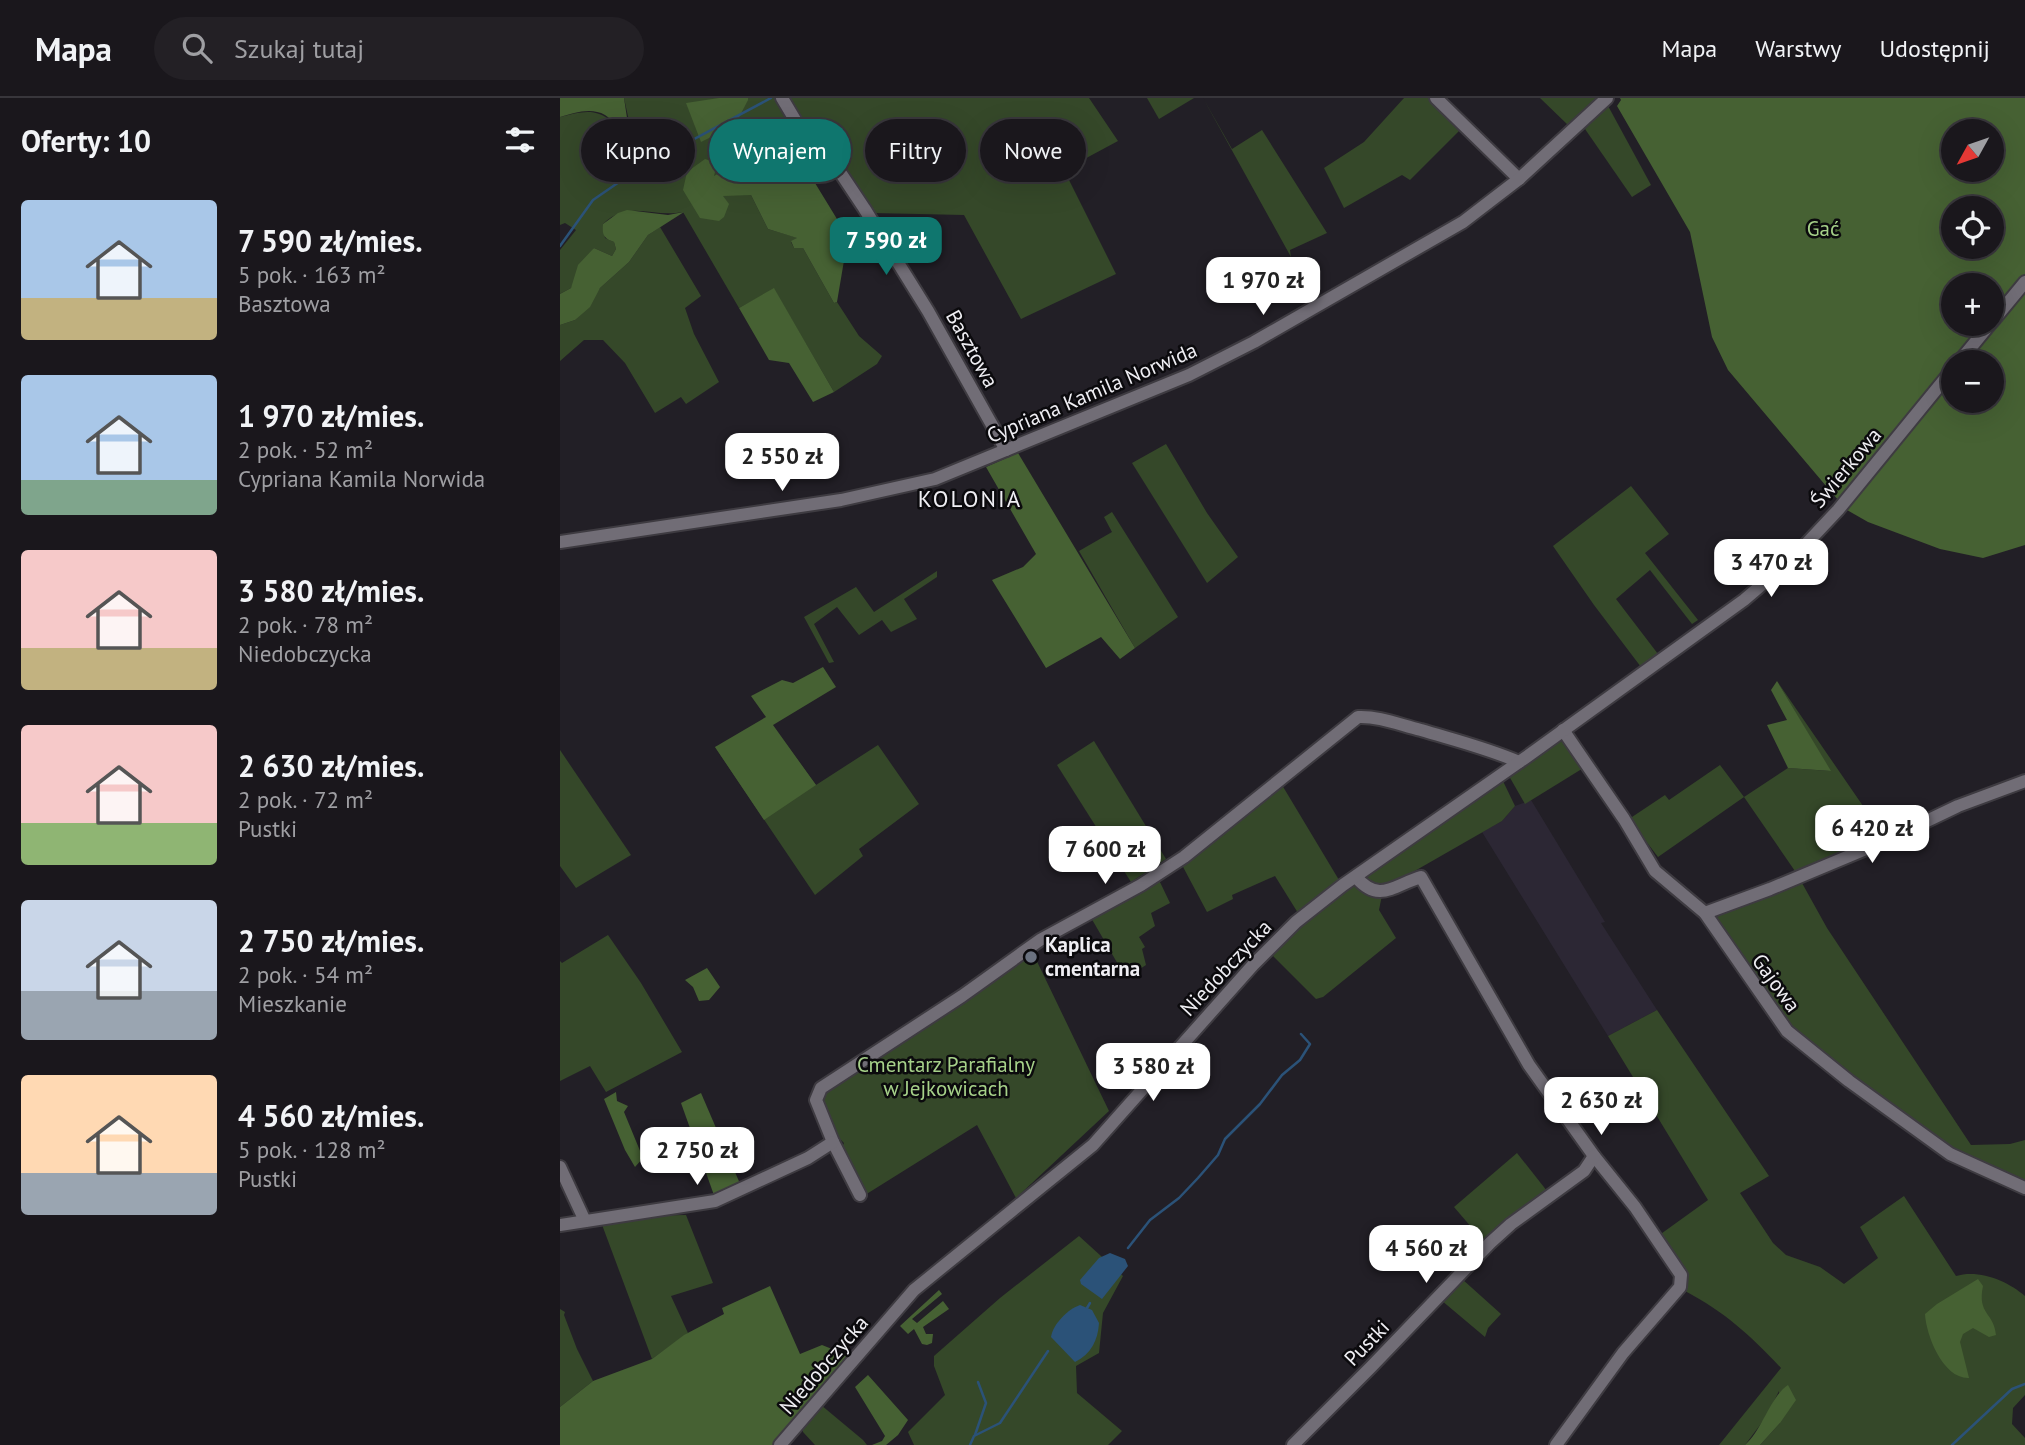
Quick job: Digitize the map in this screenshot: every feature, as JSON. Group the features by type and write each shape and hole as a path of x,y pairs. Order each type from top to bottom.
{"street":[{"name":"Basztowa","path":"782,98 813,150 842,175 864,208 928,311 1006,450"},
{"path":"1436,98 1519,179"},
{"name":"Cypriana Kamila Norwida","path":"560,542 865,496 935,479 1189,374 1254,342 1463,222 1519,179 1607,98"},
{"path":"2004,307 2025,282"},
{"path":"1969,350 1980,336"},
{"name":"Świerkowa","path":"1522,760 1744,600 1793,558 1838,510 1941,384"},
{"path":"860,1195 833,1142 816,1100 821,1088 961,996 1040,940 1141,885 1184,857 1357,717 1369,716 1390,721 1522,760"},
{"name":"Gajowa","path":"1563,730 1624,819 1655,871 1705,913 1787,1031 1849,1081 1950,1154 2025,1188"},
{"name":"Niedobczycka","path":"780,1445 914,1290 1093,1145 1253,965 1296,922 1522,760"},
{"path":"1705,913 1770,889 1885,841 1958,806 2025,781"},
{"path":"1356,877 1368,890 1377,891 1388,890 1421,877 1529,1065 1594,1156 1636,1207 1681,1275 1680,1287 1623,1353 1556,1445"},
{"path":"560,1225 715,1201 808,1158 833,1142"},
{"name":"Pustki","path":"1293,1445 1490,1243 1511,1224 1584,1171 1594,1156"},
{"path":"560,1167 585,1221"}],"shaded area":[{"path":"1531,800 1605,922 1601,923 1657,1010 1608,1036 1482,832 1502,821 1515,806"}],"green space":[{"path":"560,98 624,98 627,119 610,119 594,111 560,117"},
{"path":"624,98 778,98 790,119 709,119 709,182 739,182 751,195 768,229 798,238 791,242 794,248 803,248 834,303 837,302 859,336 882,356 877,364 834,392 774,289 739,308 683,212 631,211 612,217 603,224 605,238 614,242 616,249 612,256 594,248 571,288 560,294 560,250 576,230 565,223 560,225 560,117 588,112 608,119 581,119 581,182 695,182 695,119 629,119"},
{"path":"719,98 748,98 738,119 709,119 709,138 701,142 695,119 692,119 686,103"},
{"path":"785,98 1089,98 1118,141 1086,158 1086,119 980,119 980,182 1070,182 1116,274 1021,319 964,215 872,213 851,182 851,119 799,119"},
{"path":"1147,98 1194,98 1159,119"},
{"path":"1203,98 1232,149 1262,130 1327,233 1290,250 1291,257"},
{"path":"1404,98 1431,98 1462,128 1410,180 1402,175 1344,208 1324,168 1364,142"},
{"path":"1540,98 1603,98 1568,125"},
{"name":"Gać","path":"1620,98 2025,98 2025,545 1983,558 1940,549 1868,522 1847,510 1728,370 1712,337 1690,232 1617,106"},
{"path":"1607,104 1651,185 1632,197 1585,129"},
{"path":"705,159 709,160 709,182 816,182 848,237 837,302 834,303 803,248 794,248 791,241 797,238 768,229 751,195 723,196 729,204 724,217 719,221 700,218 683,190 685,182 695,182 695,166"},
{"path":"627,210 668,215 684,212 648,235 629,262 600,288 590,307 575,320 560,325 560,294 571,288 578,265 594,248 612,256 616,249 614,242 604,236 603,224"},
{"path":"660,227 701,296 685,308 694,334 719,382 686,404 681,397 655,413 625,363 603,340 584,340 560,361 560,325 575,320 600,288 629,262 648,235"},
{"path":"774,288 834,392 813,402 789,363 769,360 739,308"},
{"path":"1166,444 1207,513 1238,557 1207,583 1132,463"},
{"path":"1018,453 1135,648 1120,659 1101,637 1046,668 992,580 1023,567 1036,554 986,467"},
{"path":"1631,486 1669,534 1645,553 1698,620 1692,624 1650,570 1616,599 1658,654 1641,667 1553,546"},
{"path":"1112,512 1178,617 1135,648 1079,551 1112,532 1104,517"},
{"path":"937,571 937,577 904,599 917,619 891,632 882,620 859,635 837,607 814,624 834,662 829,663 804,617 856,587 874,612"},
{"path":"823,667 836,687 773,725 816,785 764,820 715,747 766,717 751,696 782,680 793,683"},
{"path":"1777,681 1883,835 1797,874 1744,797 1788,768 1830,771"},
{"path":"1777,681 1831,771 1788,768 1767,725 1787,720 1771,690"},
{"path":"772,725 816,785 878,745 919,804 859,849 863,856 815,895 715,747"},
{"path":"1563,738 1585,767 1525,804 1509,776"},
{"path":"1094,741 1166,859 1131,882 1057,765"},
{"path":"560,750 631,855 576,888 560,866"},
{"path":"1720,765 1744,797 1658,857 1629,819 1665,795 1669,800"},
{"path":"1501,777 1515,806 1502,821 1387,885 1374,885 1364,877"},
{"path":"1279,780 1341,880 1298,913 1275,876 1232,895 1233,899 1207,912 1182,865"},
{"path":"1159,880 1170,903 1151,913 1155,926 1139,937 1145,947 1142,949 1146,965 1126,978 1090,916"},
{"path":"1354,882 1382,895 1379,910 1396,938 1323,997 1316,999 1273,956 1287,937"},
{"path":"1802,883 1827,928 1971,1145 2010,1144 2025,1140 2025,1184 1950,1150 1930,1136 1933,1133 1806,1042 1778,1012 1714,916"},
{"path":"608,935 641,983 682,1052 606,1092 590,1066 560,1081 560,961 562,963"},
{"name":"Cmentarz Parafialny w Jejkowicach","path":"1031,949 1109,1111 1016,1198 977,1125 865,1195 841,1149 844,1143 836,1135 826,1114 822,1096 828,1086"},
{"path":"707,968 720,987 709,1000 699,1001 693,987 685,980"},
{"path":"1657,1010 1769,1176 1740,1193 1773,1243 1786,1255 1820,1267 1844,1284 1878,1258 1860,1227 1904,1196 1956,1276 1983,1275 2010,1286 2025,1296 2025,1395 2013,1408 2012,1424 2025,1438 2025,1445 1760,1445 1780,1423 1779,1391 1766,1417 1745,1445 1719,1445 1781,1368 1737,1325 1685,1291 1681,1268 1658,1236 1708,1200 1608,1036"},
{"path":"616,1092 617,1101 628,1106 624,1112 643,1158 635,1167 604,1099"},
{"path":"701,1093 741,1186 715,1198 681,1103"},
{"path":"1517,1153 1547,1191 1484,1242 1454,1207"},
{"path":"686,1215 713,1283 671,1296 688,1333 652,1359 601,1222 634,1216"},
{"path":"1079,1236 1123,1276 1103,1313 1099,1353 1076,1366 1077,1393 1122,1431 1108,1445 914,1445 908,1432 945,1395 934,1366 934,1356 1000,1298"},
{"path":"1462,1279 1501,1314 1488,1328 1485,1337 1441,1300"},
{"path":"1978,1279 1983,1286 1982,1303 1995,1327 1996,1335 1989,1337 1973,1328 1963,1334 1960,1342 1969,1378 1951,1371 1944,1364 1933,1344 1925,1314"},
{"path":"770,1286 800,1354 822,1345 847,1355 774,1445 560,1445 560,1407 593,1381 652,1359 684,1335 724,1314 722,1308"},
{"path":"939,1290 942,1294 912,1319 917,1323 943,1301 949,1309 923,1327 926,1334 933,1334 932,1343 922,1344 914,1329 908,1334 900,1326"},
{"path":"560,1309 565,1312 577,1349 593,1381 560,1407"},
{"path":"868,1375 908,1420 898,1435 886,1445 872,1445 882,1441 885,1436 855,1387"},
{"path":"1788,1385 1796,1400 1780,1423 1760,1445 1745,1445 1757,1431 1776,1397"},
{"path":"821,1405 867,1445 815,1445 803,1429"}],"water":[{"path":"1110,1253 1125,1259 1128,1266 1102,1299 1081,1284 1080,1280 1099,1258"},
{"path":"1080,1305 1092,1310 1099,1323 1093,1346 1075,1362 1051,1337 1062,1318"}],"waterway":[{"path":"560,246 593,200 638,169 771,98"},
{"path":"1128,1248 1150,1220 1179,1198 1198,1178 1218,1155 1225,1139 1260,1104 1282,1075 1300,1060 1310,1044 1301,1034"},
{"path":"1087,1308 1090,1303"},
{"path":"970,1445 974,1436 1000,1423 1048,1351"},
{"path":"975,1435 986,1403 978,1382"},
{"path":"1952,1445 2012,1389 2025,1384"}],"place":[{"name":"Kaplica cmentarna","path":"1031,957"}],"district":[{"name":"KOLONIA","path":"970,499"}]}
